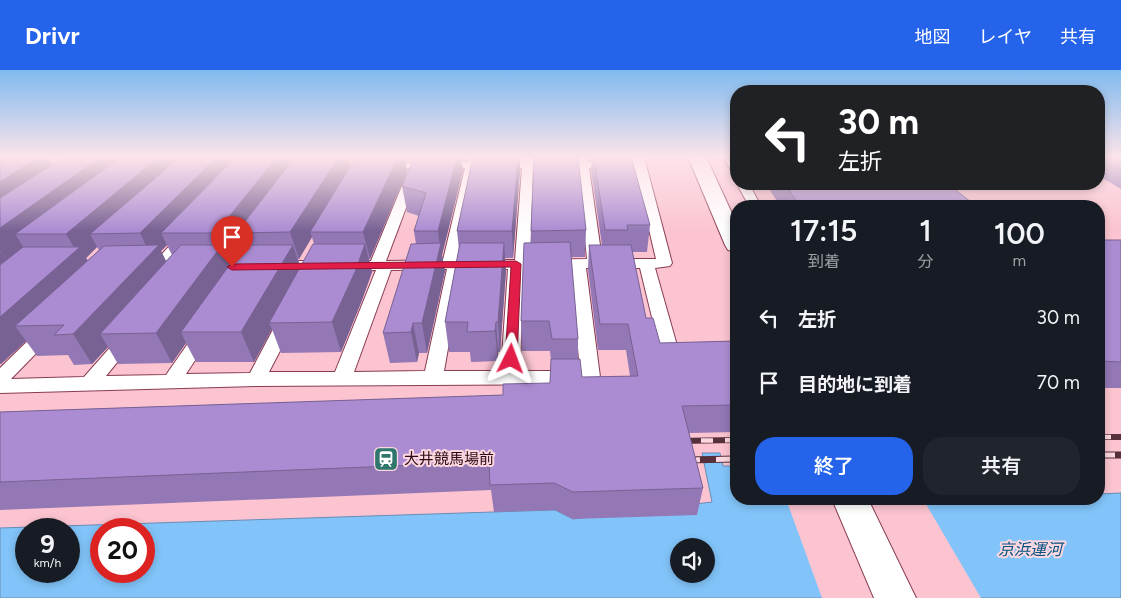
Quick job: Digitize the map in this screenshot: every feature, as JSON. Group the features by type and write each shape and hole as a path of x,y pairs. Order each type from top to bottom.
{"street":[{"path":"708,182 730,232"},
{"path":"853,505 896,598"}],"lane":[{"path":"342,378 411,182"},
{"path":"433,378 468,182"},
{"path":"510,378 526,182"},
{"path":"0,386 256,379 590,377 583,182"},
{"path":"258,266 665,263 644,182"},
{"path":"158,267 197,224"},
{"path":"646,263 667,342"},
{"path":"140,267 180,267"},
{"path":"256,379 292,310"},
{"path":"0,379 64,316"},
{"path":"171,382 215,316"},
{"path":"89,384 138,326"}],"water":[{"name":"京浜運河","path":"702,453 720,453 723,466 730,466 730,505 1105,505 1105,494 1121,493 1121,598 0,598 0,528 15,528 15,583 80,583 80,525 90,525 90,583 155,583 155,523 555,510 573,519 712,502"}],"pier":[{"path":"788,505 927,505 981,598 822,598"}],"building":[{"path":"26,182 66,182 0,228 0,198"},
{"path":"87,182 129,182 66,234 15,234"},
{"path":"151,182 192,182 140,233 90,234"},
{"path":"212,182 257,182 216,233 161,233"},
{"path":"276,182 323,182 290,232 236,233"},
{"path":"341,182 387,182 363,232 310,232"},
{"path":"404,182 451,182 438,231 414,231 426,193 402,186"},
{"path":"468,182 516,182 512,231 457,231"},
{"path":"533,182 581,182 586,230 531,231"},
{"path":"598,182 638,182 650,225 627,225 628,230 605,230"},
{"path":"789,190 956,190 968,200 796,200"},
{"path":"1105,240 1121,240 1121,362 1105,361"},
{"path":"570,242 578,339 552,339 549,321 521,321 524,243"},
{"path":"441,243 422,323 413,323 411,332 383,333 411,244"},
{"path":"460,243 504,243 498,322 496,322 495,331 467,332 468,322 445,322"},
{"path":"313,244 365,244 355,272 332,322 269,323"},
{"path":"159,245 73,334 54,335 64,325 15,326 104,246"},
{"path":"181,245 222,245 156,333 100,334"},
{"path":"244,245 293,245 241,332 181,332"},
{"path":"589,245 631,245 646,318 653,318 660,343 730,341 730,405 682,406 703,488 573,492 554,483 490,485 489,462 0,482 0,412 503,395 503,384 550,383 551,359 580,359 582,377 638,376 628,324 600,324"},
{"path":"23,247 80,247 0,317 0,265"}],"railway":[{"path":"1105,437 1121,437"},
{"path":"677,441 730,440"},
{"path":"1105,455 1121,455"},
{"path":"684,460 730,459"}],"place":[{"name":"大井競馬場前","path":"386,459"}],"route":[{"path":"232,267 516,264 511,359"}]}
